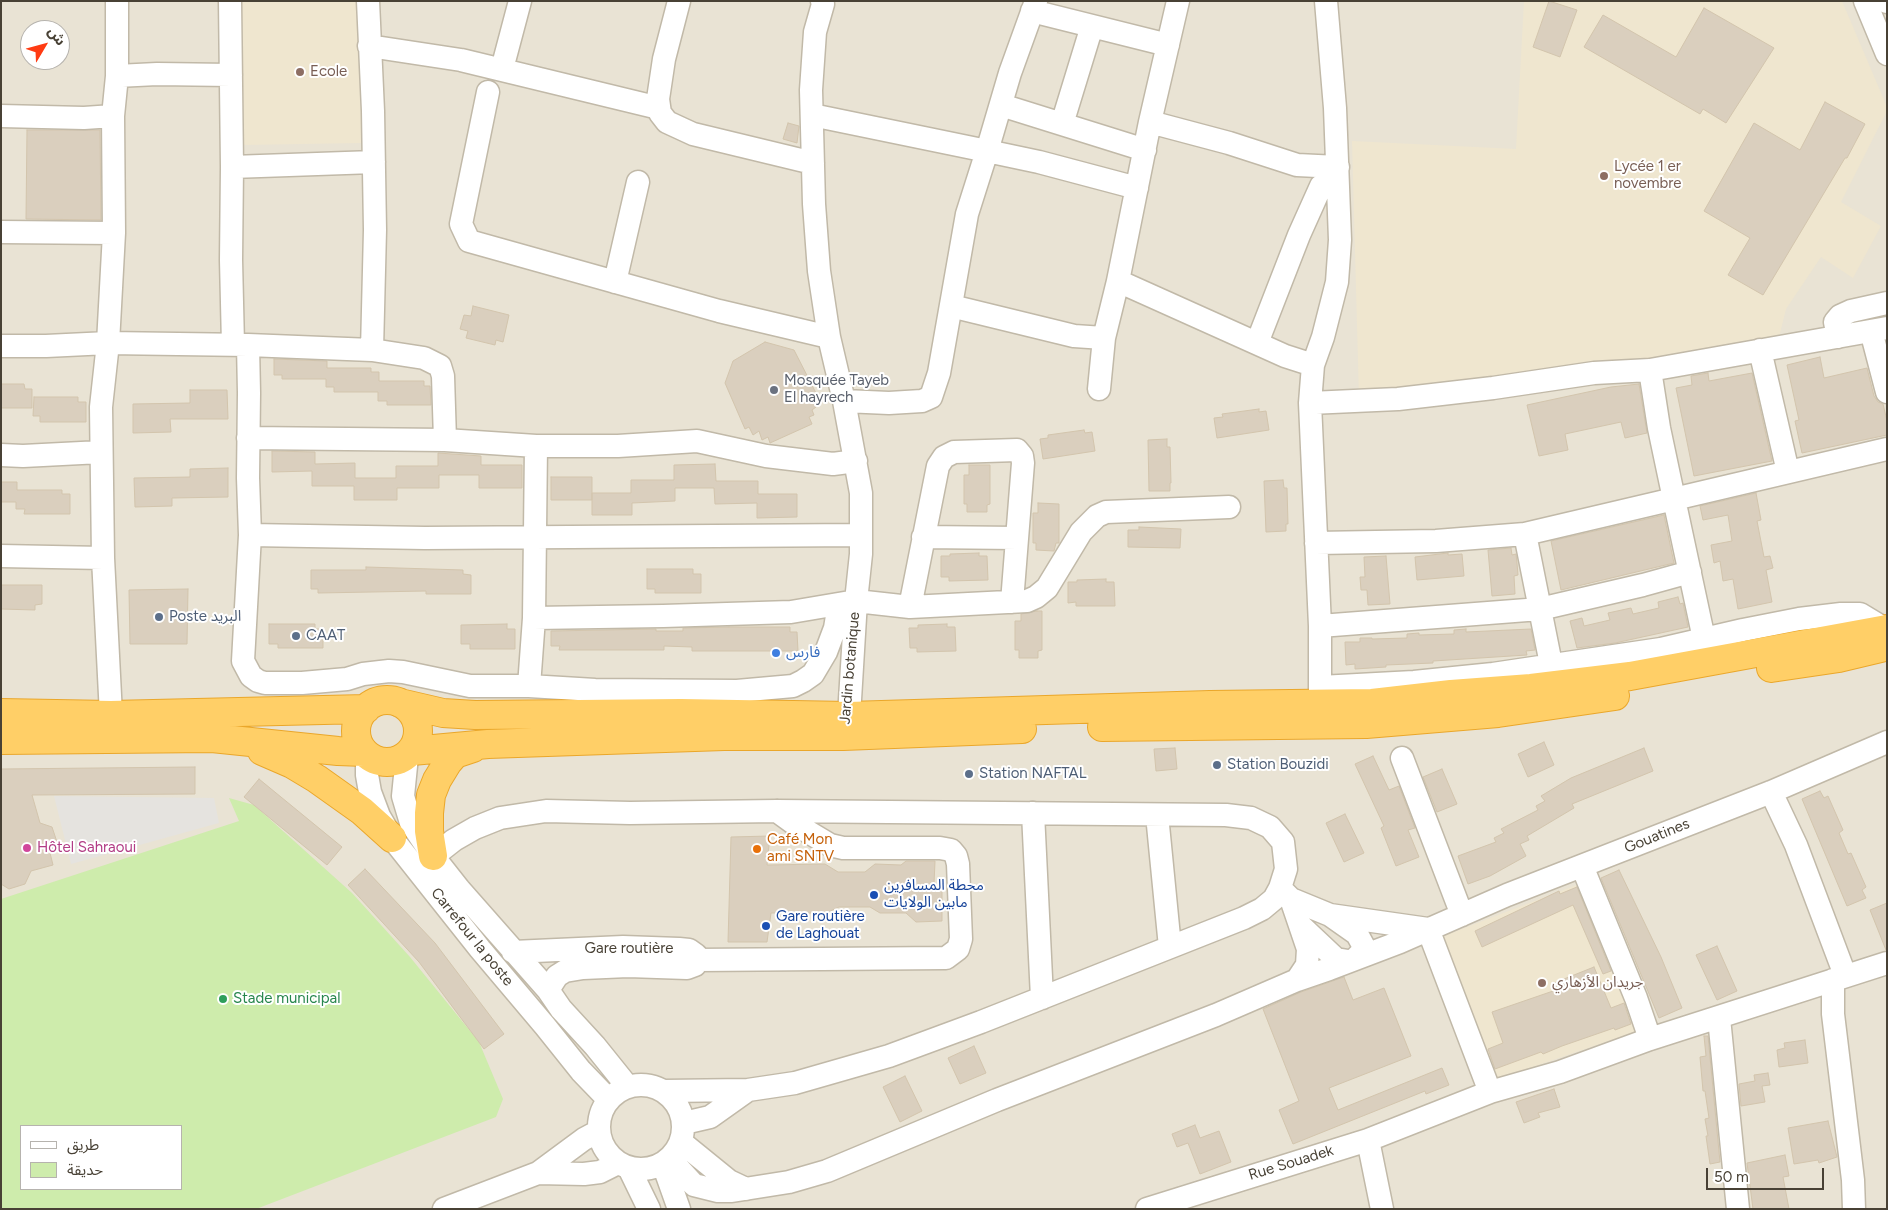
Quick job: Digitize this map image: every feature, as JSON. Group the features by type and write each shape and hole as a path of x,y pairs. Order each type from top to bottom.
{"highway":[{"path":"1,713 111,715 368,707 383,700 443,713 475,716 681,713 846,726 1064,728 1366,724 1488,714 1574,703 1839,658 1886,635"},
{"path":"1,740 212,738 368,755 380,762 390,763 399,761 409,754 488,744 724,736 846,726 1210,706 1320,696 1372,703 1451,694 1531,688 1630,676 1886,635"},
{"name":"Carrefour la poste","path":"400,703 415,716 418,724 419,734 409,754"},
{"name":"Carrefour la poste","path":"368,707 360,716 356,735 359,744 368,755"},
{"path":"212,738 259,750 292,764 346,799 392,838"},
{"path":"425,862 431,795 442,770 456,754 488,744"}],"street":[{"path":"111,715 103,558 101,407 108,343 114,233 113,116 117,76 117,1"},
{"path":"230,1 231,260 241,345 248,438 250,535 243,653 246,669 258,681 266,684 347,679 376,671 389,671 403,672 470,686 529,686 595,690 736,691 793,686 813,674 826,652 847,602 861,554 861,493 844,401 829,337 818,271 813,163 812,68 815,32 823,2"},
{"path":"368,1 373,111 375,230 372,350"},
{"path":"502,69 520,1"},
{"path":"680,1 664,59 658,99 660,113 667,122 693,134 813,163"},
{"path":"1099,389 1104,338 1178,1"},
{"path":"1257,343 1299,235 1330,192 1338,167 1326,1"},
{"path":"1865,1 1887,54"},
{"path":"844,401 906,402 922,401 931,397 939,373 967,214 1034,6 1092,26 1168,45"},
{"path":"1062,124 1092,26"},
{"path":"369,46 462,60 659,108"},
{"path":"117,76 157,74 231,75"},
{"path":"488,92 461,224 468,241 719,311 829,337"},
{"path":"1001,105 1145,150"},
{"path":"812,115 1039,162 1137,188"},
{"path":"1,116 84,118 113,116"},
{"path":"1150,122 1229,143 1297,165 1338,167"},
{"path":"232,167 374,162"},
{"path":"1297,165 1330,192 1340,240 1337,282 1323,337 1313,365 1310,403 1320,626 1320,696 1662,649 1799,619 1841,614 1860,614 1886,635"},
{"path":"615,282 638,182"},
{"path":"1,232 114,233"},
{"path":"1118,281 1285,356 1313,365"},
{"path":"1838,337 1835,322 1840,316 1851,311 1887,303"},
{"path":"951,306 1074,336 1104,338"},
{"path":"1310,403 1398,399 1493,388 1594,373 1650,370 1879,329 1887,392"},
{"path":"1,346 108,343 241,345 372,350 424,358 440,366 443,376 445,440"},
{"path":"1760,350 1788,472"},
{"path":"1650,370 1674,499 1704,639"},
{"path":"248,438 445,440 536,446 618,446 698,441 766,456 833,464 856,461"},
{"path":"529,686 534,618 536,446"},
{"path":"1316,544 1436,541 1525,534 1887,449"},
{"path":"910,607 938,466 944,457 954,452 1017,450 1022,456 1024,463 1012,602"},
{"path":"1,455 23,456 101,452"},
{"path":"534,618 654,617 791,612 847,602 910,607 1012,602 1031,599 1047,588 1081,532 1097,516 1106,512 1229,507"},
{"path":"1525,534 1551,664"},
{"path":"250,535 396,538 861,535"},
{"path":"923,537 1017,538"},
{"path":"1,556 103,558"},
{"path":"1320,626 1540,609 1690,572"},
{"name":"Jardin botanique","path":"846,726 847,602"},
{"path":"347,679 368,707"},
{"name":"Gouatines","path":"674,1147 694,1185 718,1191 746,1189 789,1182 827,1171 997,1100 1216,1015 1507,895 1771,792 1887,742"},
{"name":"Carrefour la poste","path":"409,754 403,796 410,823 425,862 480,949 581,1071 609,1100"},
{"name":"Carrefour la poste","path":"368,755 367,774 370,792 379,816 392,838 425,862 513,952 548,990 561,1009 595,1046 628,1087"},
{"path":"1402,758 1462,915"},
{"path":"1771,792 1796,845 1839,978 1833,1014 1853,1180 1854,1209"},
{"path":"425,862 454,840 487,823 500,818 546,811 630,813 777,811 1033,813 1226,815 1251,818 1270,827 1283,842 1286,856 1286,893 1300,924 1308,949 1306,965 1297,980"},
{"path":"697,960 946,958 958,949 961,939 958,864 956,856 951,850 940,848 843,848 830,845 777,811"},
{"path":"1033,813 1042,998"},
{"path":"1157,815 1170,948"},
{"path":"1582,866 1636,998 1650,1039"},
{"path":"1286,893 1330,915 1357,934 1363,944 1363,951 1353,959 1336,959 1300,924"},
{"path":"664,1091 748,1090 795,1083 889,1056 1244,918 1286,893"},
{"path":"1330,915 1428,929 1490,1092"},
{"name":"Gare routière","path":"513,952 653,947 690,950 696,955 697,960 694,965 687,968 628,966 583,968 565,972 557,976 548,990"},
{"path":"1382,1209 1368,1140 1490,1092 1560,1072 1650,1039 1887,963"},
{"path":"1719,1018 1738,1209"},
{"path":"679,1209 674,1147 681,1111 674,1100 664,1091 652,1086 640,1085 628,1087 618,1092 609,1100 601,1115 600,1131 602,1143 609,1154 624,1165 647,1170 674,1147 710,1117 748,1090"},
{"path":"444,1209 538,1173 584,1139 600,1131"},
{"name":"Rue Souadek","path":"1147,1209 1368,1140"},
{"path":"538,1173 584,1174 600,1172 624,1165"},
{"path":"624,1165 649,1209"}],"shaded area":[{"path":"1,1 1887,1 1887,1209 1,1209"},
{"name":"Ecole","path":"239,1 358,1 362,143 241,145"},
{"name":"Lycée 1 er novembre","path":"1524,1 1842,1 1887,107 1887,111 1841,202 1881,226 1853,278 1821,257 1786,309 1777,345 1359,398 1352,141 1516,149"},
{"path":"54,796 214,798 219,823 71,864"},
{"name":"جريدان الأزهاري","path":"1584,882 1646,1028 1495,1080 1441,937"}],"green space":[{"name":"Stade municipal","path":"229,798 254,805 352,893 410,957 479,1042 503,1099 496,1117 256,1209 1,1209 1,899 239,821"}],"building":[{"path":"1549,1 1577,10 1560,57 1533,47"},
{"path":"1704,8 1774,48 1726,123 1703,109 1700,114 1584,47 1603,15 1676,57"},
{"path":"1825,102 1865,124 1847,158 1845,158 1763,295 1728,275 1750,238 1704,211 1754,123 1800,150"},
{"path":"788,123 799,126 797,143 783,139"},
{"path":"27,130 100,130 101,220 26,219"},
{"path":"473,306 509,315 503,342 496,340 495,345 466,338 468,331 460,329 464,315 471,316"},
{"name":"Mosquée Tayeb El hayrech","path":"765,342 794,350 818,397 813,400 816,407 812,410 814,415 809,417 812,424 770,443 768,437 762,440 759,431 753,435 749,427 745,429 725,383 733,361"},
{"path":"1820,357 1824,378 1867,368 1874,396 1878,402 1883,404 1887,421 1887,435 1802,453 1795,421 1799,420 1787,365"},
{"path":"274,359 327,361 327,368 371,368 371,372 379,372 379,381 424,381 424,386 430,386 431,405 387,405 387,401 378,401 378,392 334,392 334,387 326,387 326,379 282,379 282,375 274,375"},
{"path":"1708,373 1709,381 1752,373 1772,461 1694,476 1676,388 1692,385 1691,376"},
{"path":"1,384 24,384 25,389 32,389 32,408 1,408"},
{"path":"1639,384 1647,433 1625,438 1621,422 1565,434 1568,450 1539,456 1527,405 1611,387"},
{"path":"190,390 227,390 228,419 170,419 171,432 133,433 133,404 190,403"},
{"path":"34,397 78,397 78,402 86,402 86,422 40,422 40,416 33,416"},
{"path":"1259,409 1259,412 1266,411 1269,430 1217,438 1214,418 1223,417 1222,414"},
{"path":"1084,430 1085,433 1092,432 1095,451 1043,459 1040,439 1048,438 1048,435"},
{"path":"1167,439 1167,447 1170,447 1170,491 1149,491 1148,440"},
{"path":"272,451 315,452 315,464 355,463 355,478 396,478 396,466 438,466 438,453 481,456 481,465 522,465 522,488 479,488 479,475 439,475 439,488 397,488 397,500 354,500 354,486 312,486 312,471 272,472"},
{"path":"715,464 716,481 758,481 758,494 797,494 797,517 757,518 757,503 715,504 714,488 675,488 675,501 632,503 632,515 592,515 592,493 631,493 631,480 674,480 674,465"},
{"path":"969,465 990,465 990,504 987,505 987,512 967,512 967,504 964,504 964,475 969,475"},
{"path":"228,468 228,497 172,498 172,506 135,507 134,478 190,477 190,469"},
{"path":"551,477 592,477 592,500 551,500"},
{"path":"1283,480 1284,488 1287,488 1288,524 1286,524 1286,531 1266,532 1264,481"},
{"path":"1,482 17,482 17,490 62,490 62,494 70,494 70,514 24,514 25,509 16,509 16,502 1,502"},
{"path":"1756,493 1761,520 1757,521 1764,557 1770,556 1773,568 1766,570 1772,602 1738,609 1733,579 1723,581 1720,561 1714,563 1711,545 1732,541 1728,515 1703,520 1700,506"},
{"path":"1038,503 1059,504 1059,543 1056,543 1054,551 1036,550 1036,543 1033,543 1033,513 1038,513"},
{"path":"1664,515 1674,563 1561,590 1551,541"},
{"path":"1139,527 1181,529 1180,548 1128,547 1128,530 1139,530"},
{"path":"1511,548 1512,555 1516,554 1517,563 1518,575 1514,576 1515,594 1492,596 1488,550"},
{"path":"979,553 979,556 987,556 988,580 949,581 949,577 941,577 941,556"},
{"path":"1448,553 1448,555 1462,554 1464,576 1417,580 1415,557"},
{"path":"1386,556 1390,604 1368,605 1367,590 1361,590 1360,577 1365,577 1364,557"},
{"path":"366,567 463,570 463,574 471,575 471,594 426,594 426,591 318,593 318,589 311,589 311,570 366,570"},
{"path":"647,569 693,569 693,574 701,574 701,593 655,593 655,589 647,589"},
{"path":"1106,579 1106,582 1114,582 1115,606 1076,606 1076,602 1068,603 1068,582"},
{"path":"1,585 42,585 42,604 35,605 35,610 1,609"},
{"name":"Poste البريد","path":"188,589 187,644 130,644 129,590"},
{"path":"1678,597 1680,604 1683,603 1688,627 1615,643 1577,648 1570,621 1582,618 1584,626 1610,620 1608,613 1631,608 1633,614 1659,608 1658,602"},
{"path":"1042,611 1042,650 1038,651 1038,658 1019,658 1019,650 1015,650 1015,621 1021,621 1021,614"},
{"name":"CAAT","path":"269,624 315,624 315,629 323,629 323,648 278,648 278,644 269,644"},
{"path":"507,624 507,629 515,629 515,649 470,649 470,644 461,644 461,625"},
{"path":"947,624 947,627 955,627 956,651 917,652 917,648 910,648 909,628 918,628 918,625"},
{"path":"790,627 790,632 797,632 798,651 692,651 692,647 664,646 664,650 559,650 560,646 551,646 551,631 656,629 656,631 683,631 683,628"},
{"path":"1466,629 1466,632 1531,629 1535,650 1526,651 1527,655 1386,665 1386,667 1355,669 1355,664 1346,665 1345,642 1360,642 1360,638 1407,638 1407,634 1419,633 1419,635 1454,634 1454,630"},
{"path":"1544,742 1554,765 1528,777 1518,754"},
{"path":"1175,748 1177,769 1156,771 1154,749"},
{"path":"1644,748 1653,771 1572,804 1574,808 1527,836 1529,840 1520,844 1526,856 1490,876 1468,884 1458,856 1496,842 1494,838 1504,833 1501,829 1538,810 1536,806 1545,801 1541,796 1571,778"},
{"path":"1373,756 1389,790 1399,786 1415,828 1408,830 1419,857 1396,866 1381,828 1384,826 1355,764"},
{"path":"195,767 195,794 32,795 40,823 52,827 57,842 50,853 53,865 31,871 25,884 9,889 1,884 1,769"},
{"path":"1442,769 1457,804 1437,812 1423,777"},
{"path":"259,779 342,847 327,865 244,797"},
{"path":"1820,791 1824,798 1828,796 1843,830 1839,833 1848,854 1851,853 1866,887 1862,890 1866,898 1847,906 1802,799"},
{"path":"1345,814 1364,853 1344,862 1326,823"},
{"path":"770,836 767,865 825,864 838,872 865,872 875,864 901,865 906,861 935,861 934,884 942,892 942,921 916,922 906,913 880,913 870,907 839,907 826,913 771,913 767,942 728,942 731,837"},
{"path":"365,869 435,943 504,1034 484,1049 419,962 348,885"},
{"path":"1619,870 1661,957 1682,1008 1659,1018 1601,878"},
{"path":"1577,887 1611,971 1603,974 1573,905 1482,947 1475,931 1559,891 1560,894"},
{"path":"1887,903 1887,950 1886,950 1870,910"},
{"path":"1717,946 1737,991 1717,1000 1696,955"},
{"path":"1594,967 1611,1008 1624,1003 1631,1024 1615,1030 1614,1028 1543,1054 1541,1052 1495,1069 1488,1049 1503,1043 1492,1012 1556,990 1554,983"},
{"path":"1344,977 1353,1000 1384,988 1411,1056 1329,1088 1338,1110 1442,1068 1449,1085 1426,1094 1425,1091 1293,1144 1279,1110 1299,1101 1263,1009 1301,992"},
{"path":"1704,1036 1708,1036 1720,1162 1710,1164 1705,1119 1709,1118 1705,1091 1703,1091 1700,1057 1706,1056"},
{"path":"1805,1040 1808,1063 1779,1067 1777,1050 1785,1048 1784,1043"},
{"path":"974,1046 986,1073 960,1084 948,1058"},
{"path":"1768,1073 1770,1085 1762,1086 1765,1102 1741,1106 1739,1084 1755,1081 1754,1075"},
{"path":"905,1076 922,1111 900,1122 883,1087"},
{"path":"1554,1089 1560,1107 1538,1113 1540,1117 1524,1123 1516,1102"},
{"path":"1828,1121 1837,1157 1819,1163 1818,1160 1794,1164 1788,1128"},
{"path":"1195,1125 1200,1138 1219,1131 1231,1162 1200,1174 1188,1143 1177,1147 1172,1134"},
{"path":"1785,1155 1789,1176 1783,1177 1789,1209 1753,1209 1747,1163"}],"place":[{"name":"Ecole","path":"300,72"},
{"name":"Lycée 1 er novembre","path":"1604,176"},
{"name":"Mosquée Tayeb El hayrech","path":"774,390"},
{"name":"Poste البريد","path":"159,617"},
{"name":"CAAT","path":"296,636"},
{"name":"فارس","path":"776,653"},
{"name":"Station Bouzidi","path":"1217,765"},
{"name":"Station NAFTAL","path":"969,774"},
{"name":"Hôtel Sahraoui","path":"27,848"},
{"name":"Café Mon ami SNTV","path":"757,849"},
{"name":"محطة المسافرين مابين الولايات","path":"874,895"},
{"name":"Gare routière de Laghouat","path":"766,926"},
{"name":"جريدان الأزهاري","path":"1542,983"},
{"name":"Stade municipal","path":"223,999"}]}
